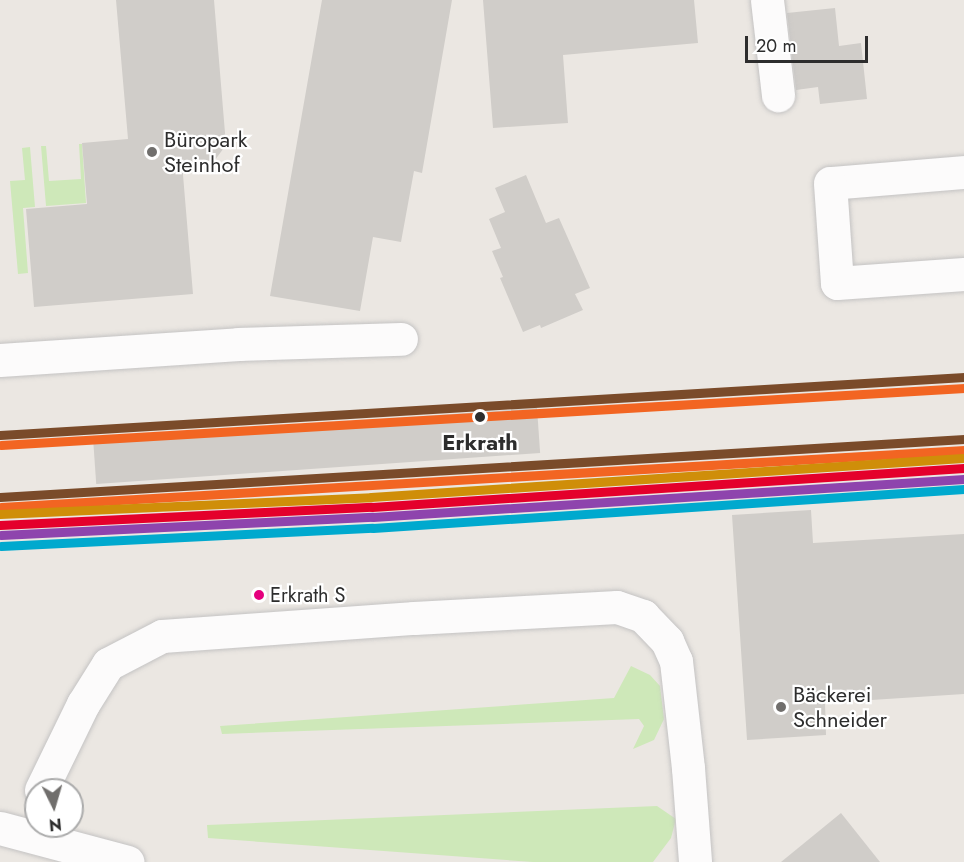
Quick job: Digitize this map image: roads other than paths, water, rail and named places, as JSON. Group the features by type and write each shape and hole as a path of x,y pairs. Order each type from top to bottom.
{"street":[{"path":"767,0 778,95"},
{"path":"964,172 830,183 837,283 964,274"},
{"path":"0,360 238,344 401,339"},
{"path":"47,778 82,704 108,664 162,636 617,607 643,616 667,641 676,661 688,768 695,862"},
{"path":"24,815 10,832 128,862"}],"place":[{"name":"Büropark Steinhof","path":"152,152"},
{"name":"Erkrath","path":"480,417"},
{"name":"Erkrath S","path":"259,595"},
{"name":"Bäckerei Schneider","path":"781,707"}]}
